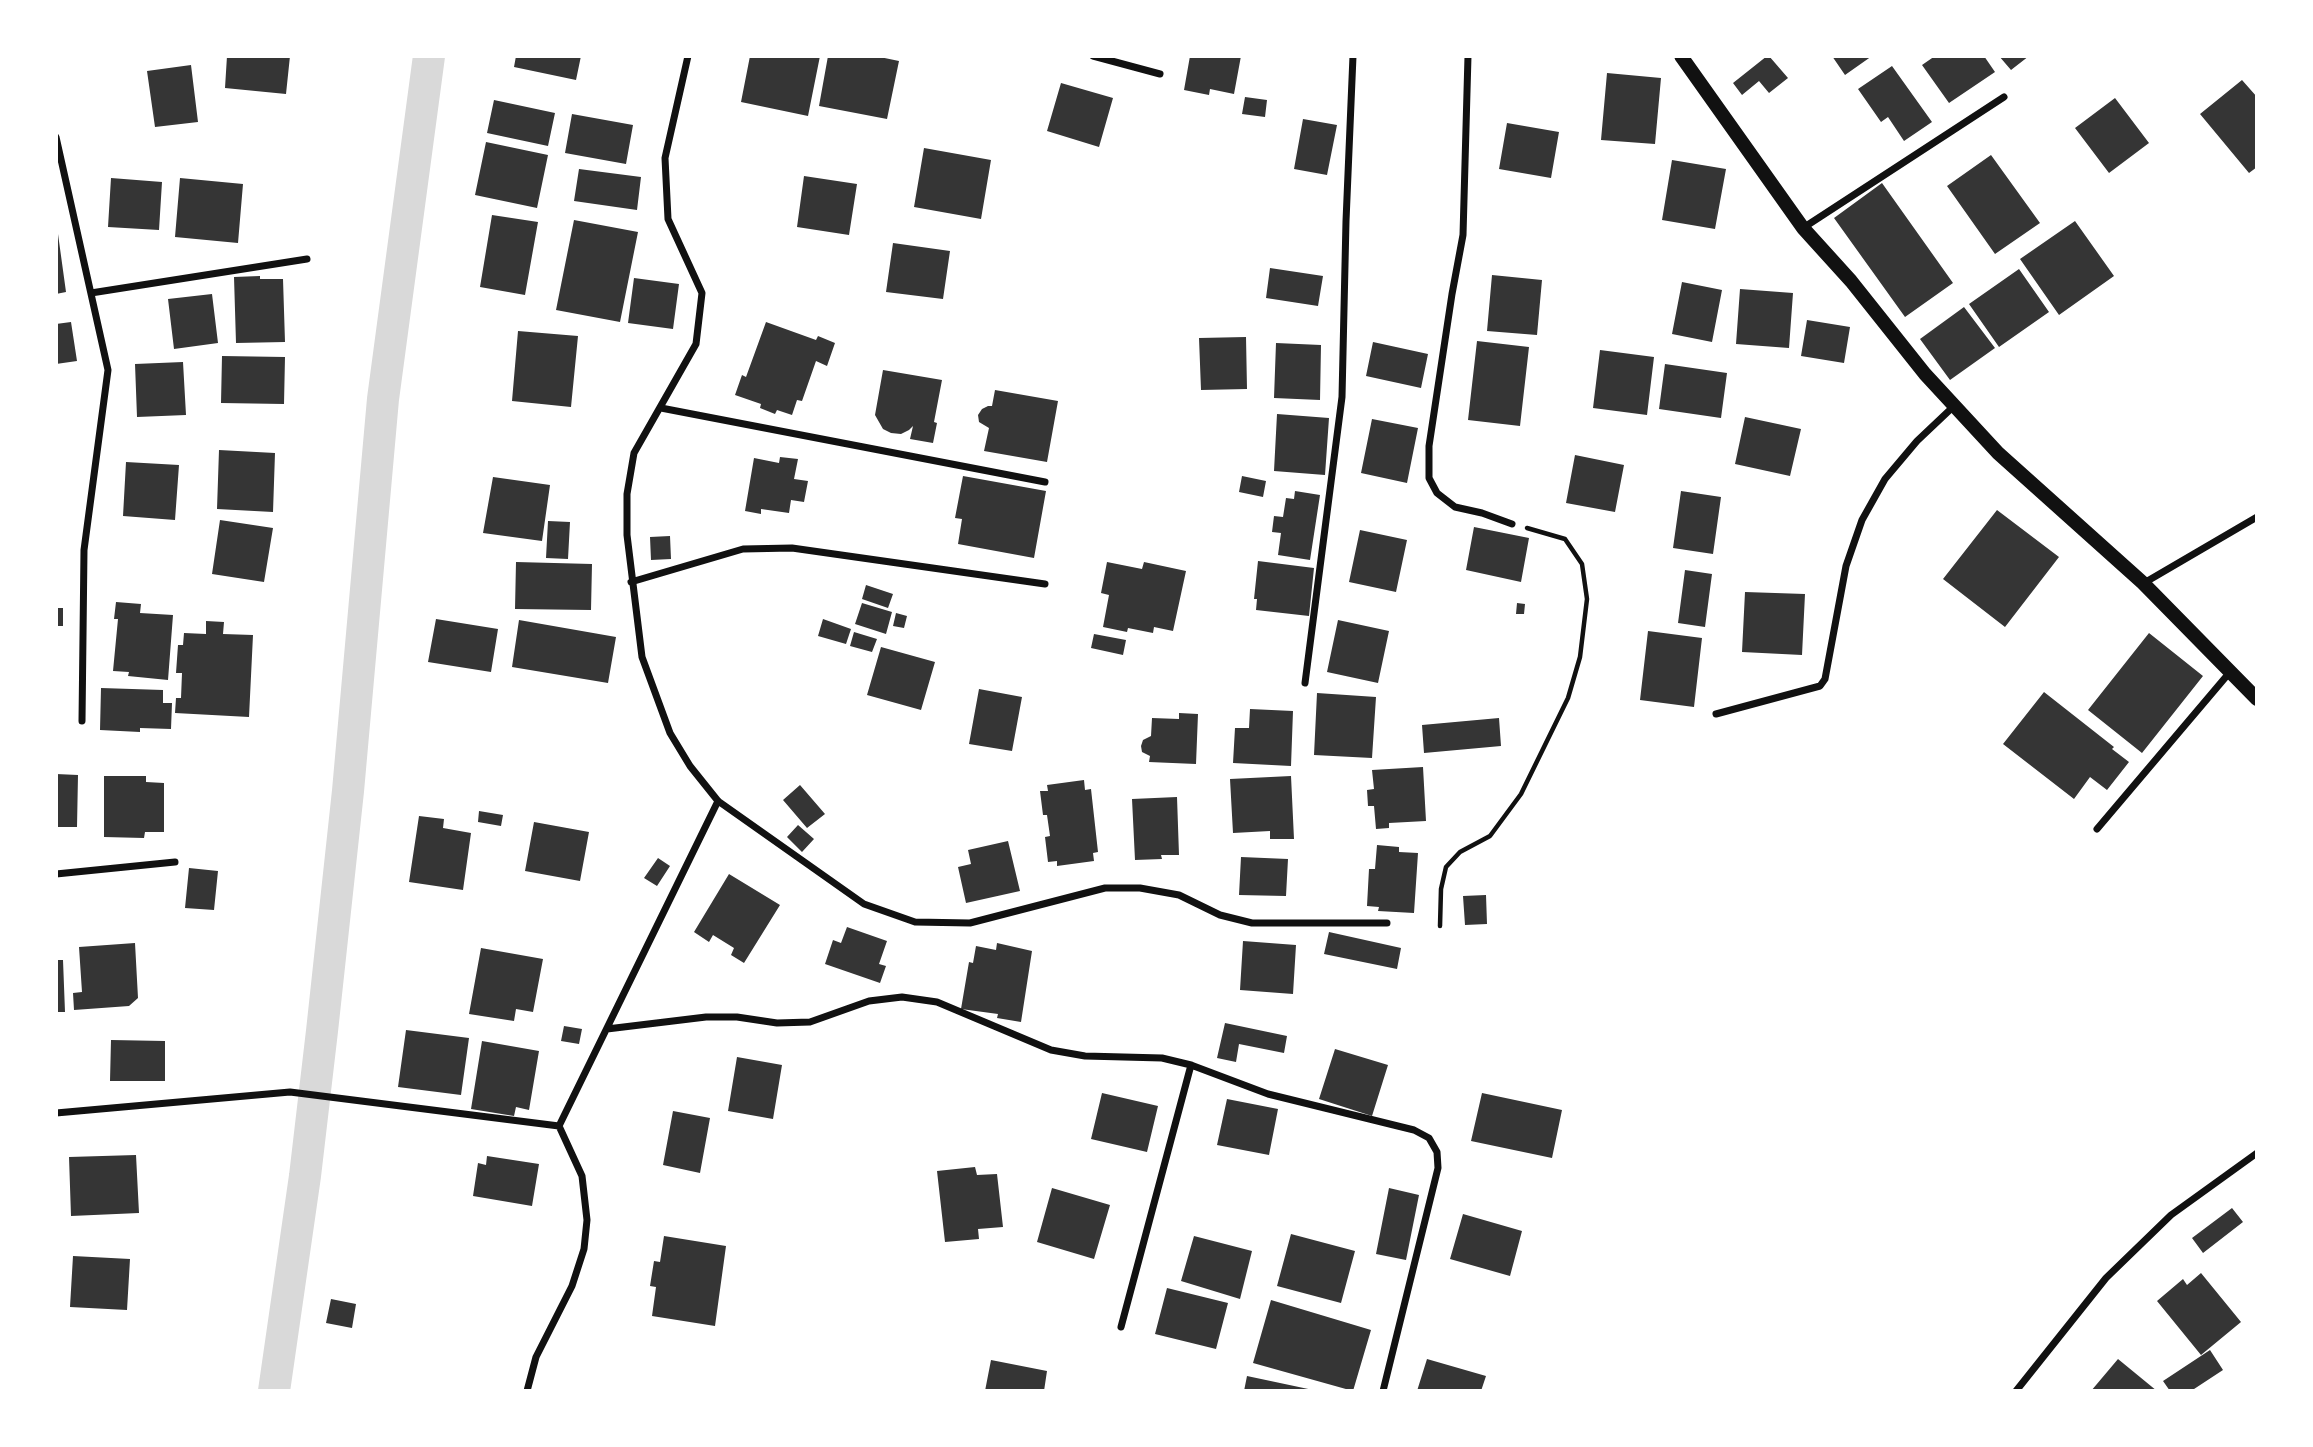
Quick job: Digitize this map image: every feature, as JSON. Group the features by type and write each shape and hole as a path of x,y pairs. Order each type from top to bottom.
{"main road":[{"path":"1687,58 1803,228 1851,281 1924,374 1998,453 2143,583 2257,699"}],"street":[{"path":"688,56 665,158 668,219 702,293 696,344 634,453 627,494 627,536 642,657 670,733 690,766 718,801 864,904 915,922 970,923 1105,888 1140,888 1179,895 1220,915 1252,923 1387,923"},
{"path":"1093,56 1160,75"},
{"path":"1305,683 1342,397 1353,56"},
{"path":"1468,56 1463,235 1429,446 1429,478 1437,493 1455,507 1512,524"},
{"path":"1803,228 2004,97"},
{"path":"56,137 108,370 84,550 82,721"},
{"path":"92,293 307,259"},
{"path":"1716,714 1820,687 1825,679 1846,566 1862,520 1885,479 1917,441 1954,406"},
{"path":"661,408 1045,482"},
{"path":"2143,583 2257,517"},
{"path":"631,582 743,549 792,548 1045,584"},
{"path":"2097,830 2231,671"},
{"path":"559,1126 718,801"},
{"path":"56,874 175,862"},
{"path":"607,1029 706,1017 737,1017 777,1023 810,1022 869,1000 902,997 937,1002 1051,1050 1085,1056 1162,1058 1191,1065 1268,1094 1414,1130 1429,1138 1437,1152 1438,1168 1383,1391"},
{"path":"1121,1327 1191,1065"},
{"path":"56,1113 290,1092 559,1126"},
{"path":"527,1391 536,1357 572,1286 584,1249 587,1220 582,1176 559,1126"},
{"path":"2016,1391 2106,1278 2171,1215 2257,1153"}],"path":[{"path":"1440,926 1441,889 1446,867 1460,852 1490,836 1521,794 1568,698 1580,657 1587,599 1582,564 1565,538 1512,524"}],"building":[{"path":"227,56 290,56 286,94 225,88"},
{"path":"516,56 581,56 576,80 514,67"},
{"path":"750,56 820,56 808,116 741,102"},
{"path":"828,56 875,56 899,61 887,119 819,106"},
{"path":"1190,56 1241,56 1234,94 1210,89 1209,95 1184,90"},
{"path":"1767,56 1788,78 1769,93 1759,81 1742,95 1733,83"},
{"path":"1832,56 1872,56 1845,75"},
{"path":"1935,56 1984,56 1995,72 1949,103 1922,65"},
{"path":"1999,56 2029,56 2011,70"},
{"path":"191,65 198,122 155,127 147,71"},
{"path":"1892,66 1932,122 1904,141 1888,117 1881,122 1858,89"},
{"path":"1607,73 1661,78 1655,144 1601,140"},
{"path":"2242,80 2257,97 2257,167 2249,173 2200,114"},
{"path":"1061,83 1113,98 1099,147 1047,131"},
{"path":"1245,97 1267,100 1265,117 1242,114"},
{"path":"2115,98 2149,143 2109,173 2075,128"},
{"path":"494,100 555,113 548,146 487,133"},
{"path":"572,114 633,125 626,164 565,153"},
{"path":"1303,119 1337,125 1327,175 1294,169"},
{"path":"1507,123 1559,132 1551,178 1499,169"},
{"path":"486,142 548,155 537,208 475,195"},
{"path":"924,148 991,160 981,219 914,207"},
{"path":"1991,155 2040,223 1995,254 1947,186"},
{"path":"1672,160 1726,169 1715,229 1662,220"},
{"path":"579,169 641,177 637,210 574,201"},
{"path":"804,176 857,184 849,235 797,227"},
{"path":"111,178 162,182 159,230 108,227"},
{"path":"180,178 243,184 238,243 175,237"},
{"path":"1882,183 1953,283 1905,317 1834,218"},
{"path":"492,215 538,222 525,295 480,287"},
{"path":"574,220 638,232 620,322 556,310"},
{"path":"2075,221 2114,276 2059,315 2020,259"},
{"path":"58,234 66,292 56,294 56,235"},
{"path":"893,243 950,251 943,299 886,292"},
{"path":"1270,268 1323,276 1318,306 1266,298"},
{"path":"2019,269 2049,312 1999,347 1969,304"},
{"path":"1492,275 1542,280 1537,335 1487,331"},
{"path":"260,276 260,279 283,279 285,342 236,343 234,277"},
{"path":"634,278 679,284 673,329 628,323"},
{"path":"1682,282 1722,290 1712,342 1672,334"},
{"path":"1740,289 1793,293 1789,348 1736,344"},
{"path":"212,294 218,343 174,349 168,299"},
{"path":"1964,307 1995,348 1950,380 1920,339"},
{"path":"1807,320 1850,327 1844,363 1801,356"},
{"path":"71,322 77,361 56,364 56,324"},
{"path":"766,322 816,340 818,336 835,343 827,366 816,361 802,401 797,400 792,415 777,410 775,414 760,408 761,404 735,395 742,375 746,377"},
{"path":"518,331 578,336 571,407 512,401"},
{"path":"1246,337 1247,389 1201,390 1199,338"},
{"path":"1477,341 1529,347 1520,426 1468,420"},
{"path":"1373,342 1428,354 1421,388 1366,376"},
{"path":"1276,343 1321,345 1320,400 1274,398"},
{"path":"1600,350 1654,357 1647,415 1593,408"},
{"path":"222,356 285,357 284,404 221,403"},
{"path":"183,362 186,415 137,417 135,364"},
{"path":"1665,364 1727,373 1721,418 1659,409"},
{"path":"883,370 942,380 933,443 910,439 913,426 901,434 883,429 875,415"},
{"path":"995,390 1058,401 1047,462 984,451 989,428 979,422 978,415 982,409 992,406"},
{"path":"1277,414 1329,418 1325,475 1274,471"},
{"path":"1745,417 1801,429 1790,476 1735,464"},
{"path":"1372,419 1418,428 1407,483 1361,473"},
{"path":"219,450 275,453 273,512 217,509"},
{"path":"1575,455 1624,465 1615,512 1566,503"},
{"path":"780,457 798,459 794,479 808,481 804,502 791,500 789,513 761,509 761,514 745,511 754,458 779,463"},
{"path":"126,462 179,465 175,520 123,516"},
{"path":"963,476 1046,491 1034,558 958,544 962,519 955,518"},
{"path":"1242,476 1266,481 1263,497 1239,492"},
{"path":"493,477 550,485 542,541 483,533"},
{"path":"1295,491 1320,495 1310,560 1278,555 1281,533 1272,532 1274,516 1283,517 1286,498 1294,499"},
{"path":"1681,491 1721,497 1713,554 1673,548"},
{"path":"1997,510 2059,557 2005,627 1943,579"},
{"path":"220,520 273,528 264,582 212,574"},
{"path":"548,521 570,522 568,559 546,558"},
{"path":"1474,527 1529,538 1521,582 1466,570"},
{"path":"1360,530 1407,540 1396,592 1349,582"},
{"path":"670,536 671,559 651,560 650,537"},
{"path":"1258,561 1314,568 1309,616 1256,610 1257,599 1254,599"},
{"path":"516,562 592,564 591,610 515,609"},
{"path":"1107,562 1142,569 1144,562 1186,571 1173,631 1154,627 1153,633 1128,628 1127,632 1103,627 1109,595 1101,593"},
{"path":"1685,570 1712,574 1705,627 1678,623"},
{"path":"866,585 893,594 888,608 862,599"},
{"path":"1745,592 1805,594 1802,655 1742,652"},
{"path":"116,602 141,604 140,613 173,615 168,680 128,676 129,672 113,671 118,619 114,619"},
{"path":"862,603 892,612 886,634 855,624"},
{"path":"1517,603 1525,604 1524,614 1516,614"},
{"path":"56,608 63,608 63,626 56,626"},
{"path":"896,613 907,616 904,628 893,626"},
{"path":"436,619 498,629 491,672 428,662"},
{"path":"823,619 851,629 846,644 818,636"},
{"path":"519,620 616,637 608,683 512,667"},
{"path":"1338,620 1389,631 1378,683 1327,672"},
{"path":"206,621 224,622 223,634 253,635 249,717 175,713 176,698 181,698 182,673 176,673 178,645 183,645 184,633 206,634"},
{"path":"1648,631 1702,638 1694,707 1640,700"},
{"path":"854,632 877,639 872,652 850,646"},
{"path":"2149,633 2203,676 2142,753 2088,710"},
{"path":"1094,634 1126,640 1123,655 1091,648"},
{"path":"881,647 935,662 921,710 867,695"},
{"path":"101,688 163,690 163,703 172,703 171,729 140,728 140,732 100,730"},
{"path":"979,689 1022,697 1012,751 969,744"},
{"path":"2044,692 2129,762 2107,790 2090,777 2074,799 2003,744"},
{"path":"1317,693 1376,697 1372,758 1314,755"},
{"path":"1250,709 1293,711 1291,766 1233,763 1235,728 1249,728"},
{"path":"1179,713 1198,714 1196,764 1149,762 1150,756 1142,752 1141,746 1143,740 1151,736 1152,718 1179,719"},
{"path":"1499,718 1501,746 1424,753 1422,725"},
{"path":"1423,767 1426,821 1389,823 1389,828 1376,829 1374,806 1368,806 1367,790 1374,789 1372,770"},
{"path":"56,774 78,775 77,827 56,827"},
{"path":"104,776 146,776 146,782 164,783 164,832 145,832 144,838 104,837"},
{"path":"1291,776 1294,839 1270,839 1270,831 1233,833 1230,779"},
{"path":"1084,780 1085,790 1091,789 1098,852 1093,853 1094,861 1057,866 1057,861 1048,862 1045,837 1050,836 1047,815 1043,815 1040,791 1048,791 1047,785"},
{"path":"800,785 825,814 807,828 783,800"},
{"path":"1177,797 1179,855 1135,860 1132,799"},
{"path":"479,811 503,815 501,826 478,822"},
{"path":"419,816 444,819 443,828 471,833 463,890 409,882"},
{"path":"534,822 589,832 580,881 525,871"},
{"path":"798,825 814,839 802,852 787,837"},
{"path":"1008,841 1020,891 966,903 958,867 971,864 968,850"},
{"path":"1377,845 1399,847 1399,852 1418,853 1414,913 1378,911 1379,907 1367,906 1369,869 1375,869"},
{"path":"1241,857 1288,859 1286,896 1239,895"},
{"path":"658,858 670,866 657,886 644,878"},
{"path":"189,868 218,871 214,910 185,908"},
{"path":"729,874 780,905 744,963 731,955 734,948 713,935 709,942 694,932"},
{"path":"1486,895 1487,924 1465,925 1463,896"},
{"path":"847,927 887,941 879,964 886,966 880,983 825,964 833,940 841,943"},
{"path":"1329,932 1401,948 1397,969 1324,954"},
{"path":"1243,941 1296,945 1293,994 1240,990"},
{"path":"135,943 138,998 129,1006 74,1010 73,993 82,992 79,947"},
{"path":"997,943 1032,951 1021,1022 997,1018 998,1014 961,1009 969,962 973,963 976,946 996,950"},
{"path":"481,948 543,959 533,1012 516,1009 514,1021 469,1014"},
{"path":"56,960 63,960 65,1012 56,1012"},
{"path":"1225,1023 1287,1036 1284,1053 1239,1044 1236,1062 1217,1058"},
{"path":"564,1026 582,1029 579,1044 561,1041"},
{"path":"406,1030 469,1038 461,1095 398,1087"},
{"path":"111,1040 165,1041 165,1081 110,1081"},
{"path":"482,1041 539,1051 529,1110 516,1107 514,1116 471,1109"},
{"path":"1335,1049 1388,1065 1372,1116 1319,1099"},
{"path":"737,1057 782,1065 773,1119 728,1111"},
{"path":"1102,1093 1158,1106 1147,1152 1091,1139"},
{"path":"1482,1093 1562,1110 1552,1158 1471,1141"},
{"path":"1227,1099 1278,1109 1269,1155 1217,1145"},
{"path":"673,1111 710,1118 700,1173 663,1165"},
{"path":"136,1155 139,1213 71,1216 69,1157"},
{"path":"487,1156 539,1164 532,1206 473,1196 478,1163 486,1165"},
{"path":"975,1167 977,1175 997,1174 1003,1227 978,1229 979,1239 945,1242 937,1171"},
{"path":"1052,1188 1110,1205 1094,1259 1037,1242"},
{"path":"1389,1188 1419,1195 1406,1260 1376,1254"},
{"path":"2232,1208 2243,1222 2203,1253 2192,1238"},
{"path":"1463,1214 1522,1231 1510,1276 1450,1259"},
{"path":"1291,1234 1355,1251 1341,1303 1277,1286"},
{"path":"664,1236 726,1246 715,1326 652,1316 656,1287 650,1286 654,1261 660,1262"},
{"path":"1194,1236 1252,1251 1240,1299 1181,1281"},
{"path":"73,1256 130,1259 127,1310 70,1307"},
{"path":"2201,1273 2241,1322 2201,1355 2157,1301 2183,1279 2187,1285"},
{"path":"1167,1288 1228,1303 1216,1349 1155,1334"},
{"path":"331,1299 356,1304 352,1328 326,1323"},
{"path":"1271,1300 1371,1330 1353,1391 1253,1363"},
{"path":"2210,1350 2223,1370 2191,1391 2170,1391 2163,1381"},
{"path":"1427,1359 1486,1376 1481,1391 1417,1391"},
{"path":"2118,1359 2157,1391 2091,1391"},
{"path":"991,1360 1047,1371 1044,1391 985,1391"},
{"path":"1247,1376 1313,1390 1313,1391 1244,1391"}],"waterway":[{"path":"274,1391 305,1176 322,1031 348,791 383,399 429,56"}]}
